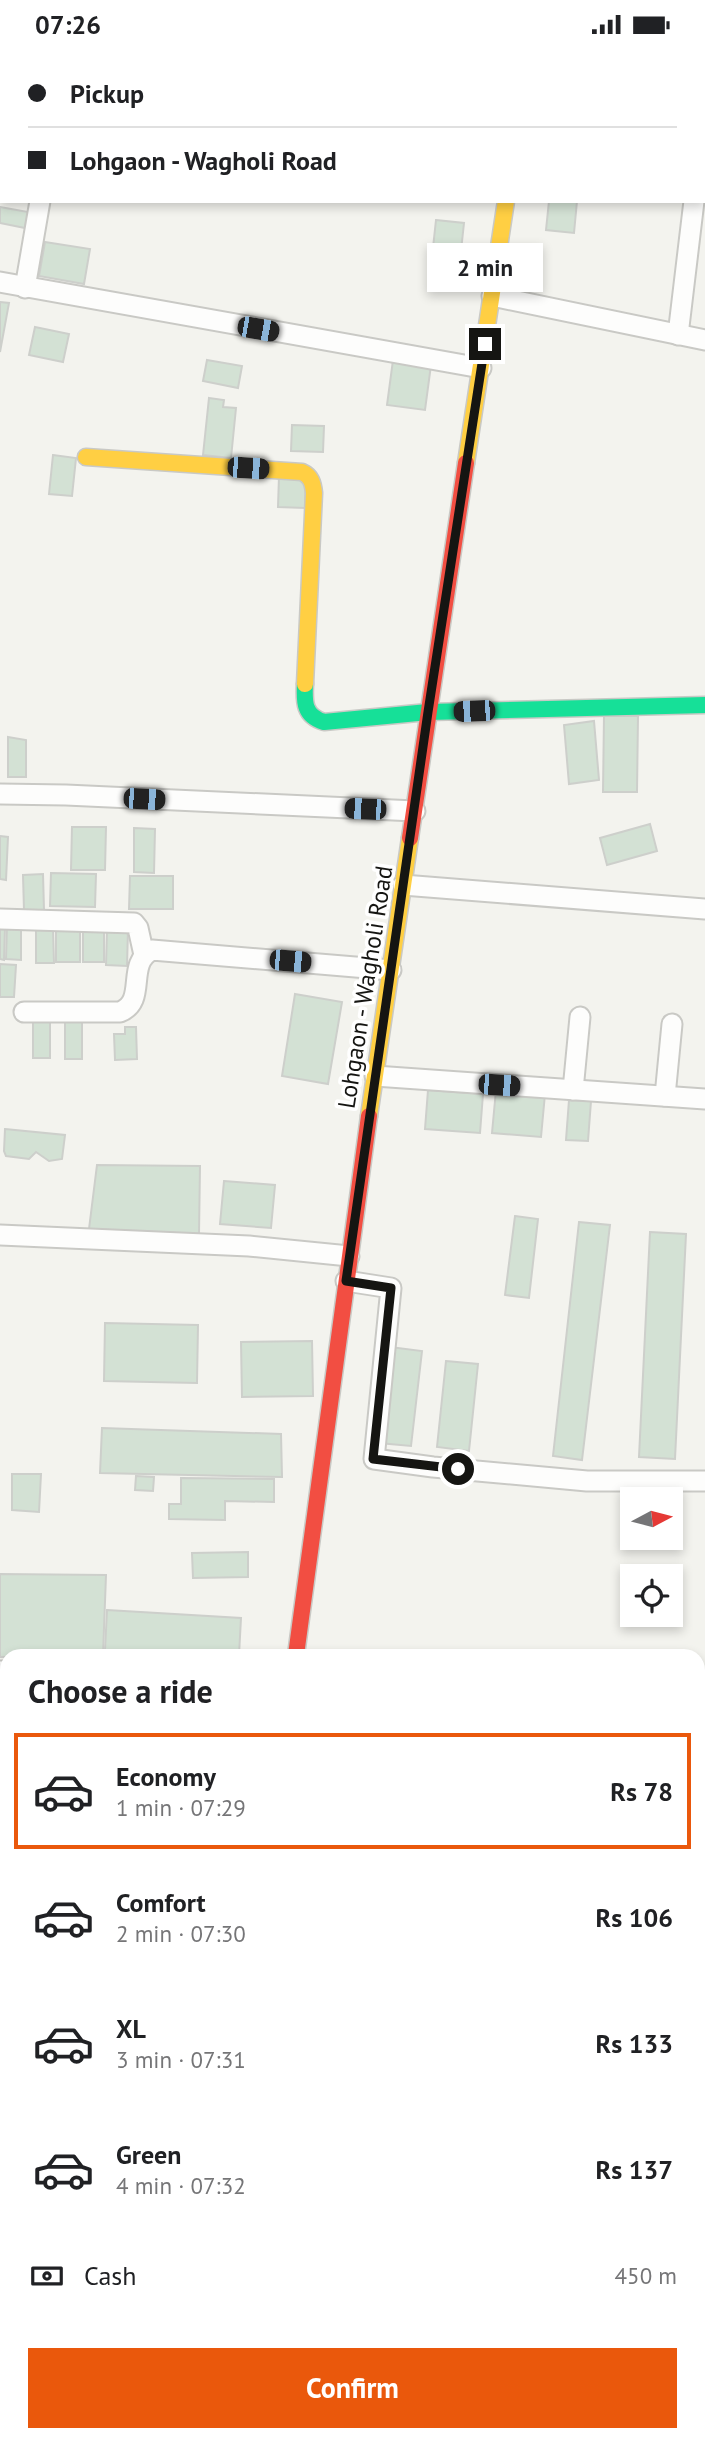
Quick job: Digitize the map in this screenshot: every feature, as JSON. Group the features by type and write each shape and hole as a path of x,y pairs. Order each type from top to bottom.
{"main road":[{"name":"Lohgaon - Wagholi Road","path":"297,1649 375,1076 506,203"},
{"path":"86,457 308,474 313,482 314,493 305,708 313,719 324,722 428,712 705,705"}],"street":[{"path":"25,288 40,203"},
{"path":"678,335 694,203"},
{"path":"0,282 481,368"},
{"path":"492,296 705,340"},
{"path":"0,794 415,811"},
{"path":"403,885 705,909"},
{"path":"0,919 134,923 138,928 144,955"},
{"path":"24,1012 120,1012 128,1009 133,1001 140,961 152,950 391,970"},
{"path":"573,1090 580,1017"},
{"path":"665,1096 672,1024"},
{"path":"375,1076 705,1099"},
{"path":"0,1235 250,1247 349,1256"},
{"path":"346,1281 391,1288 373,1459 587,1481 705,1481"}],"building":[{"path":"549,203 577,203 574,233 546,230"},
{"path":"0,207 28,212 25,228 0,223"},
{"path":"436,220 464,223 460,260 432,257"},
{"path":"45,242 90,249 84,284 39,276"},
{"path":"0,302 9,303 0,352"},
{"path":"35,327 69,334 63,362 29,355"},
{"path":"207,360 242,366 238,388 203,381"},
{"path":"393,360 431,365 425,410 387,405"},
{"path":"209,398 224,400 223,407 236,408 231,458 203,455"},
{"path":"292,425 324,426 323,452 291,451"},
{"path":"53,455 76,458 72,496 49,494"},
{"path":"279,476 306,477 305,508 278,507"},
{"path":"604,716 638,716 637,792 603,792"},
{"path":"594,721 599,780 569,784 564,725"},
{"path":"8,737 26,740 26,777 8,777"},
{"path":"650,824 657,851 607,865 600,838"},
{"path":"72,827 106,827 105,870 71,870"},
{"path":"134,828 155,829 154,873 134,872"},
{"path":"0,836 8,837 6,880 0,879"},
{"path":"51,873 96,874 95,907 50,906"},
{"path":"43,874 44,910 24,910 23,875"},
{"path":"130,876 173,876 173,909 129,909"},
{"path":"7,925 21,925 21,960 6,959"},
{"path":"0,926 5,927 4,960 0,959"},
{"path":"36,928 53,928 54,963 36,963"},
{"path":"56,929 80,929 80,962 56,962"},
{"path":"83,929 104,929 104,962 83,962"},
{"path":"107,929 128,929 127,966 106,965"},
{"path":"0,964 16,965 14,997 0,997"},
{"path":"295,994 342,1002 328,1084 282,1076"},
{"path":"50,1020 50,1058 33,1058 33,1021"},
{"path":"65,1022 82,1022 82,1059 65,1059"},
{"path":"125,1027 136,1027 137,1059 115,1060 114,1034 125,1034"},
{"path":"428,1090 483,1094 480,1133 425,1129"},
{"path":"496,1090 545,1094 541,1137 492,1133"},
{"path":"569,1100 591,1101 588,1141 566,1140"},
{"path":"5,1129 65,1135 62,1159 49,1161 36,1152 29,1159 6,1156"},
{"path":"97,1165 200,1166 199,1234 89,1229"},
{"path":"224,1181 275,1185 271,1228 220,1224"},
{"path":"515,1216 538,1219 529,1298 505,1295"},
{"path":"579,1222 610,1225 582,1460 553,1456"},
{"path":"650,1232 686,1234 675,1459 639,1457"},
{"path":"105,1323 198,1325 197,1383 104,1381"},
{"path":"312,1341 313,1396 242,1397 241,1342"},
{"path":"390,1347 422,1351 411,1446 379,1443"},
{"path":"446,1361 478,1364 469,1451 437,1447"},
{"path":"102,1428 281,1434 282,1477 100,1473"},
{"path":"12,1474 41,1474 39,1512 12,1510"},
{"path":"136,1476 154,1477 153,1491 135,1490"},
{"path":"181,1478 274,1479 274,1502 225,1501 225,1520 169,1519 169,1504 181,1504"},
{"path":"248,1552 248,1577 193,1578 192,1553"},
{"path":"0,1574 106,1575 103,1649 0,1649"},
{"path":"107,1610 241,1618 239,1649 105,1649"}],"traffic: fast":[{"path":"305,684 307,708 312,716 324,722 428,712 705,705"}],"traffic: slow":[{"path":"466,463 506,203"},
{"path":"86,457 302,472 308,476 314,493 305,684"},
{"path":"369,1116 410,838"}],"traffic: jam":[{"path":"410,838 466,463"},
{"path":"297,1649 369,1116"}],"route":[{"path":"458,1469 373,1459 391,1288 346,1281 428,712 485,344"}]}
